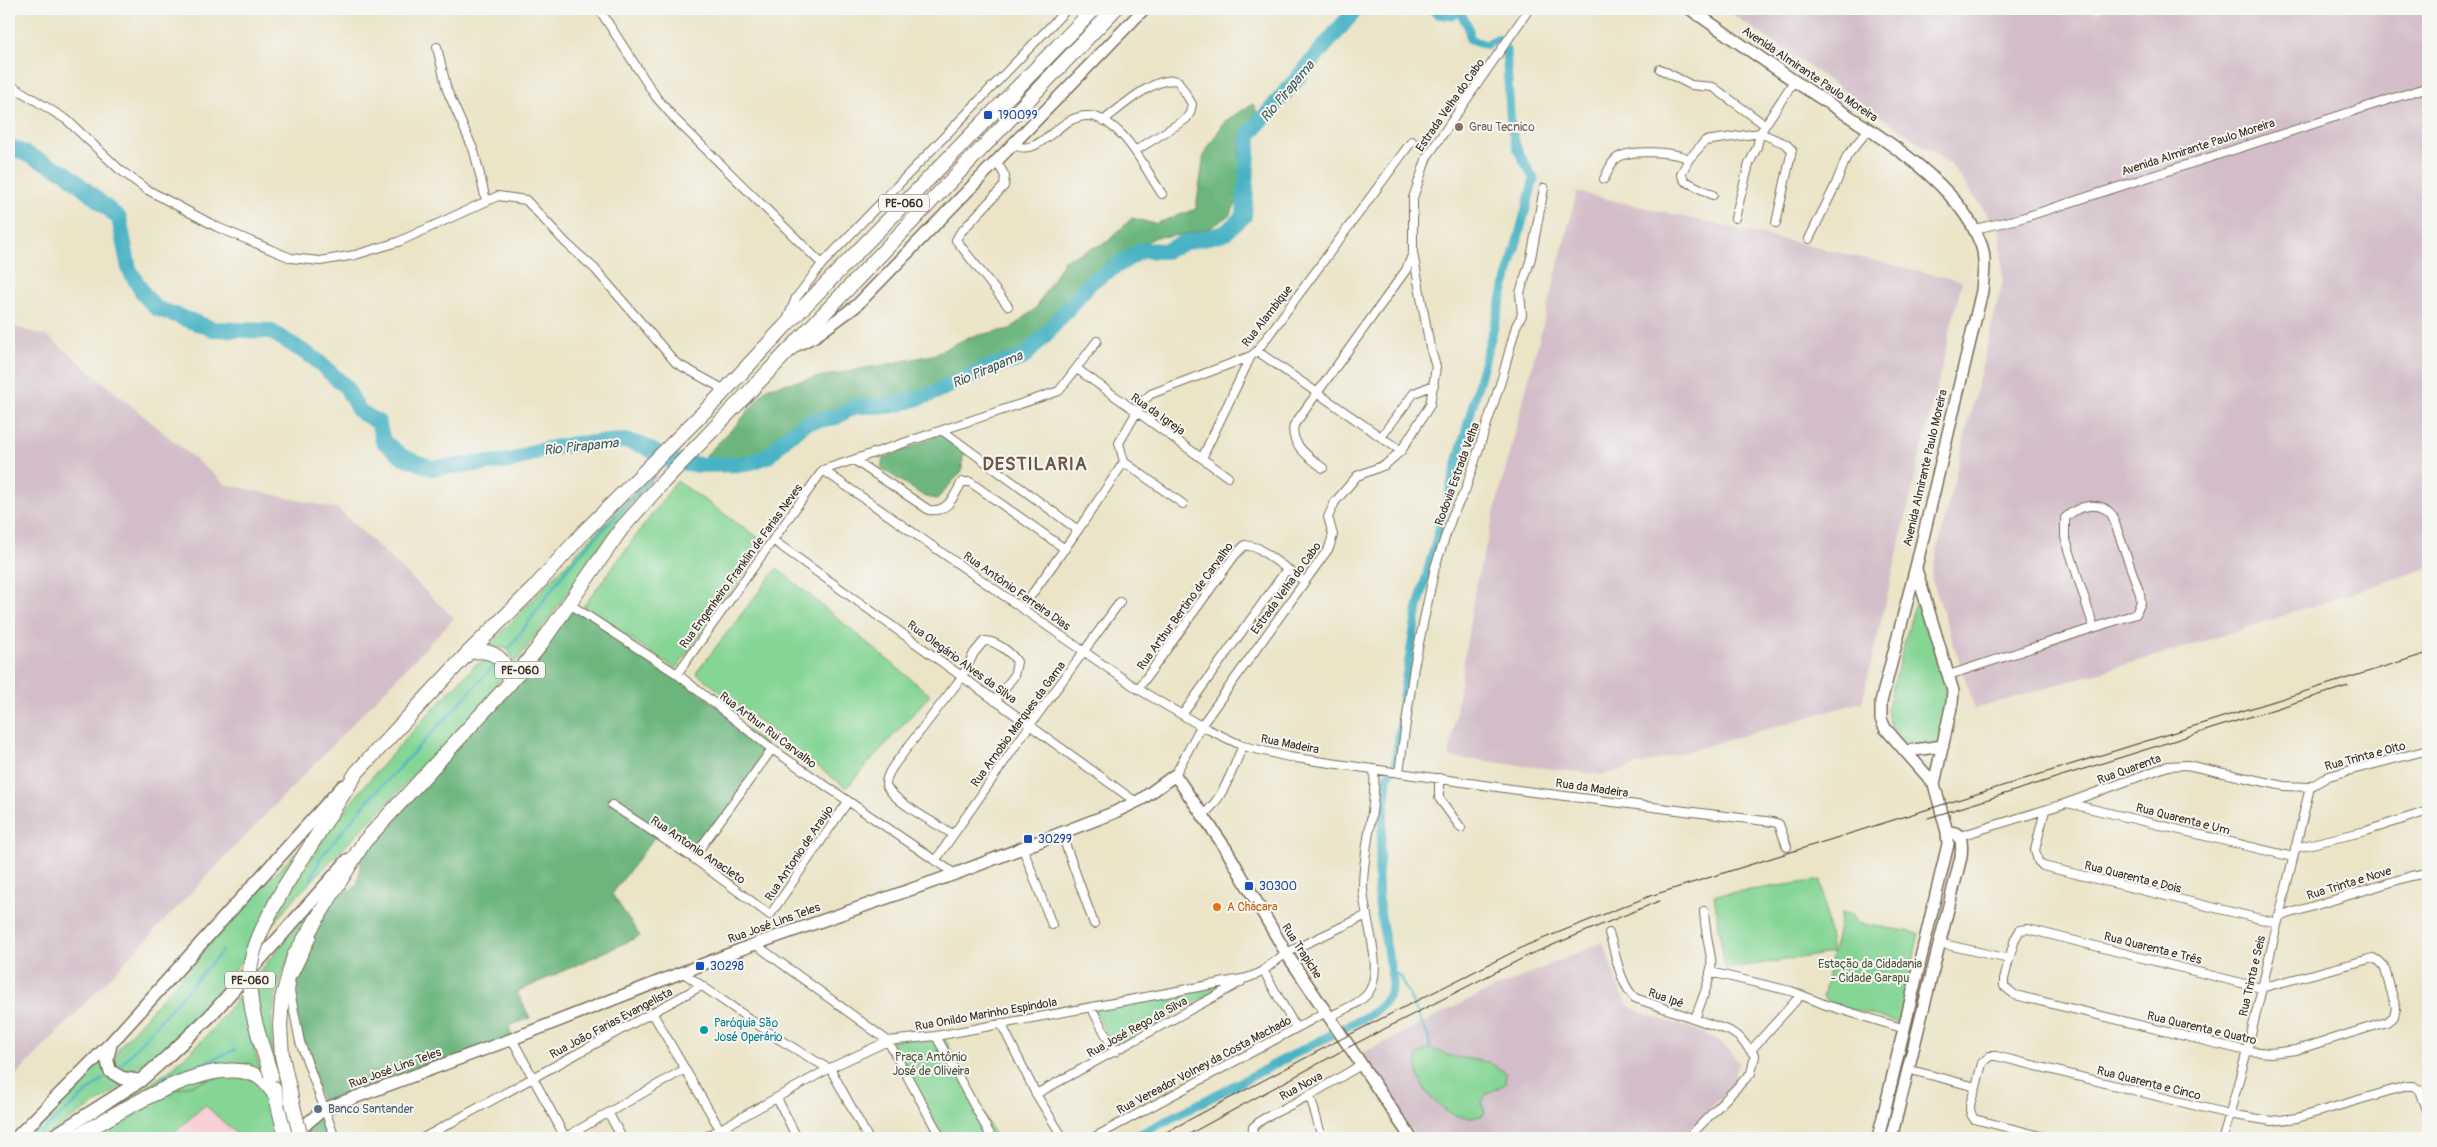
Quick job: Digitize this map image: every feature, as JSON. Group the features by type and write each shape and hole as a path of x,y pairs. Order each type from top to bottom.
{"highway":[{"name":"PE-060","path":"286,1138 253,1017 249,983 254,952 265,923 283,889 357,772 469,652 534,588 584,532 721,395 785,326 1094,9"},
{"name":"PE-060","path":"301,1138 282,1056 282,999 294,956 364,842 510,683 538,648 622,528 661,484 1115,9"},
{"path":"469,652 485,651 499,658 507,668 510,683"},
{"path":"73,1138 168,1087 206,1074 248,1072 265,1082 277,1101"}],"main road":[{"path":"790,347 815,336 856,306 1144,9"},
{"name":"Avenida Almirante Paulo Moreira","path":"1690,9 1920,167 1944,188 1974,229 1981,244 1984,258 1982,291 1916,567 1881,702 1881,719 1885,728 1934,784 1948,832 1947,855 1878,1138"},
{"name":"Avenida Almirante Paulo Moreira","path":"1916,567 1949,675 1953,696 1934,784"},
{"path":"1907,751 1943,746"},
{"path":"16,1138 111,1043 357,772"},
{"name":"Rua José Lins Teles","path":"324,1109 512,1039 755,944 955,874 1136,802 1176,775"},
{"name":"Rua Trapiche","path":"1176,775 1232,859 1286,953 1411,1138"},
{"path":"1891,1138 1961,857 1962,840 1960,836 1953,832 1948,832"},
{"path":"50,1138 140,1081 210,1016 364,842"},
{"path":"1920,963 1934,966"},
{"path":"111,1043 107,1059 110,1071 122,1078 140,1081"},
{"path":"290,1138 324,1109"}],"street":[{"path":"599,9 656,97 675,120 822,264"},
{"path":"785,326 796,298 822,264 1066,9"},
{"name":"Estrada Velha do Cabo","path":"1201,726 1332,542 1328,517 1336,502 1357,476 1385,465 1401,451 1426,415 1434,385 1436,367 1430,347 1413,253 1413,198 1427,157 1529,9"},
{"path":"436,47 447,90 474,151 486,200"},
{"path":"1660,69 1691,86 1712,87 1765,126"},
{"path":"1103,121 1148,88 1167,80 1178,81 1192,104 1190,113 1186,119 1135,151"},
{"path":"1735,218 1760,133 1794,81"},
{"path":"9,84 67,120 119,169 146,190 217,227 291,258 320,261 355,255 398,242 486,200 508,196 526,200 566,243 595,269 676,363 721,395"},
{"name":"Avenida Almirante Paulo Moreira","path":"1974,229 2032,215 2428,87"},
{"path":"1013,144 1020,148 1030,147 1045,139 1069,120 1082,114 1103,121 1123,136 1135,151 1162,194"},
{"path":"1809,238 1835,186 1847,156 1868,130"},
{"path":"1713,195 1685,181 1682,177 1683,170 1689,159 1700,146 1711,139 1760,133 1786,144 1792,150 1776,223"},
{"name":"Rua Alambique","path":"1124,462 1119,443 1143,402 1152,394 1254,353 1412,141"},
{"path":"1604,179 1612,164 1620,156 1656,152 1689,159"},
{"path":"996,162 1005,176 1004,186 960,232 956,240 1008,306"},
{"name":"Rodovia Estrada Velha","path":"1397,772 1414,667 1435,567 1453,514 1465,491 1502,378 1516,326 1522,316 1520,293 1531,258 1544,188"},
{"name":"Estrada Velha do Cabo","path":"1323,468 1301,451 1293,430 1294,424 1406,270 1413,253"},
{"path":"823,470 1059,391 1097,341"},
{"path":"1202,458 1254,353 1316,392 1401,451"},
{"name":"Rua da Igreja","path":"1076,369 1228,477"},
{"path":"1381,437 1414,394 1434,385"},
{"path":"943,431 1078,530"},
{"path":"854,460 929,510 942,510 948,505 962,482 970,482 1065,549"},
{"path":"1022,608 1124,462 1183,504"},
{"name":"Rua Engenheiro Franklin de Farias Neves","path":"677,674 823,470"},
{"name":"Rua Antônio Ferreira Dias","path":"823,470 1138,689 1201,726"},
{"path":"1949,675 2094,628 2136,614 2141,602 2112,515 2103,506 2097,505 2070,514 2065,518 2064,526 2065,537 2094,628"},
{"name":"Rua Olegário Alves da Silva","path":"774,541 1136,802"},
{"name":"Rua Arthur Bertino de Carvalho","path":"1138,689 1240,548 1245,545 1252,545 1304,581"},
{"path":"1182,715 1287,569"},
{"name":"Rua Arnobio Marques da Gama","path":"935,861 1030,724 1120,602"},
{"name":"Rua Arthur Rui Carvalho","path":"568,603 677,674 772,750 847,803 955,874"},
{"path":"953,834 902,802 889,790 886,784 894,765 962,677 979,644 990,640 1014,657 1017,662 1014,676 995,701"},
{"name":"Rua Madeira","path":"1201,726 1243,746 1280,755 1376,769"},
{"name":"Rua José Lins Teles","path":"1176,775 1201,726"},
{"path":"1203,815 1212,807 1224,788 1243,746"},
{"path":"693,858 772,750"},
{"name":"Rua Trinta e Oito","path":"2310,787 2330,776 2428,750"},
{"name":"Rua Quarenta","path":"1960,836 2067,803 2168,766 2192,766 2284,786 2310,787"},
{"name":"Rua da Madeira","path":"1376,769 1662,809 1773,822 1779,824 1787,847"},
{"name":"Rua Vereador Volney da Costa Machado","path":"1093,1138 1296,1028 1332,1022 1370,991 1374,976 1368,915 1363,889 1374,808 1376,769"},
{"path":"1439,778 1439,798 1461,828"},
{"name":"Rua Trinta e Seis","path":"2223,1138 2247,1051 2310,787"},
{"name":"Rua Antonio de Araujo","path":"770,915 847,803"},
{"name":"Rua Quarenta e Um","path":"2067,803 2293,857"},
{"name":"Rua Antonio Anacleto","path":"612,805 693,858 770,915"},
{"name":"Rua Quarenta e Dois","path":"2045,810 2035,850 2038,861 2044,866 2277,920"},
{"path":"2295,848 2366,831 2428,811"},
{"path":"1061,832 1094,924"},
{"path":"1022,846 1052,925"},
{"name":"Rua Trinta e Nove","path":"2277,920 2411,876 2428,873"},
{"path":"326,905 314,934 292,977 290,991 300,1042 335,1138"},
{"path":"1695,1020 1710,972 1711,959 1708,951 1704,911"},
{"name":"Rua Onildo Marinho Espindola","path":"704,1138 829,1069 888,1040 936,1036 1247,978 1263,970 1286,953 1368,915"},
{"name":"Rua Quarenta e Três","path":"2009,959 2017,934 2020,930 2028,929 2261,988 2357,961 2372,958 2379,961"},
{"name":"Rua Ipê","path":"1609,933 1628,992 1645,1003 1730,1031 1752,1049"},
{"path":"1940,943 2009,959"},
{"path":"755,944 888,1040 942,1138"},
{"name":"Rua Quarenta e Quatro","path":"2009,959 2004,986 2015,995 2247,1051 2271,1053 2296,1050 2387,1022 2394,1016 2396,1008 2386,972 2379,961"},
{"path":"1263,970 1296,1028"},
{"path":"682,972 777,1038 829,1069 868,1138"},
{"path":"1710,972 1791,991 1800,996 1905,1029"},
{"name":"Rua José Rego da Silva","path":"1036,1094 1247,978"},
{"name":"Rua João Farias Evangelista","path":"423,1138 653,1014 701,986"},
{"path":"1688,1138 1751,1072 1755,1056 1752,1049 1800,996"},
{"path":"1091,1007 1115,1052"},
{"path":"653,1014 725,1138"},
{"path":"1002,1023 1036,1094 1063,1138"},
{"path":"936,1036 992,1138"},
{"path":"512,1039 565,1138 685,1069"},
{"name":"Rua Quarenta e Cinco","path":"2048,1138 1974,1119 1970,1113 1970,1106 1982,1064 1986,1059 1996,1056 2229,1114 2283,1121 2406,1086 2413,1086 2420,1090 2428,1114"},
{"name":"Rua Nova","path":"1252,1138 1254,1127 1263,1119 1310,1095 1361,1065"},
{"path":"1907,1069 1976,1087"},
{"path":"1310,1095 1322,1138"},
{"path":"777,1098 797,1138"},
{"path":"609,1114 622,1138"}],"shaded area":[{"path":"1725,9 2016,9 2025,12 2100,12 2104,9 2428,9 2428,568 2199,643 1975,709 1931,576 2003,280 2000,231 1950,164"},
{"path":"1577,192 1962,281 1862,702 1604,775 1449,757 1475,588"},
{"path":"9,325 49,337 225,484 338,509 454,618 9,1083"},
{"path":"1603,942 1620,992 1629,1006 1644,1014 1701,1031 1722,1043 1739,1062 1733,1086 1680,1138 1417,1138 1357,1056 1468,1000"},
{"path":"204,1105 242,1137 168,1138"}],"green space":[{"path":"1253,104 1257,112 1240,138 1239,199 1229,216 1210,228 1181,235 1156,237 1108,262 1085,279 1023,350 916,394 878,402 855,401 836,410 797,420 762,454 725,458 705,456 738,423 768,387 933,355 969,337 1010,329 1036,308 1064,260 1107,242 1132,218 1155,224 1196,209 1204,154 1225,121"},
{"path":"942,434 967,453 963,456 962,471 937,499 925,497 881,468 883,459"},
{"path":"652,474 655,477 621,517 515,663 507,649 488,646"},
{"path":"677,481 766,543 676,669 583,607"},
{"path":"777,568 930,695 846,788 696,673"},
{"path":"1918,592 1951,695 1938,743 1917,745 1905,742 1897,735 1889,720 1887,709"},
{"path":"568,603 677,674 772,750 694,857 656,835 612,894 640,936 517,992 530,1018 509,1026 512,1039 324,1109 302,1040 295,997 280,1026 282,999 326,905 357,885 364,842 443,756"},
{"path":"491,659 496,661 502,675 496,687 474,714 293,900 182,1033 145,1066 128,1070 120,1068 116,1062 116,1056 122,1044 236,914 305,843 271,901 289,896 328,833 374,774 475,665"},
{"path":"1821,880 1832,953 1725,969 1714,895"},
{"path":"322,895 286,965 279,983 272,1021 272,1041 276,1069 288,1116 259,1020 247,1024 262,1075 248,1069 117,1106 168,1072 205,1038"},
{"name":"Estação da Cidadania - Cidade Garapu","path":"1842,913 1853,914 1856,923 1919,933 1900,1023 1830,1003 1823,997"},
{"path":"1225,985 1115,1050 1093,1007"},
{"name":"Praça Antônio José de Oliveira","path":"943,1035 996,1138 944,1138 891,1041"},
{"path":"1430,1048 1450,1056 1488,1062 1505,1072 1505,1084 1486,1094 1482,1103 1485,1114 1472,1118 1459,1116 1447,1111 1436,1103 1420,1080 1417,1067 1418,1054"},
{"path":"100,1058 107,1076 123,1086 41,1138 24,1138"},
{"path":"227,1075 273,1083 286,1138 241,1138 205,1105 168,1138 73,1138 149,1097"},
{"path":"324,1114 332,1138 308,1138 306,1126"}],"waterway":[{"name":"Rio Pirapama","path":"9,146 65,172 119,218 129,269 144,295 156,308 213,329 270,331 314,358 346,387 359,411 378,422 383,441 403,457 432,468 511,461 537,451 574,444 626,441 644,446 668,460 700,465 746,464 768,456 787,437 807,422 836,417 855,406 886,406 903,403 931,394 988,368 1023,358 1091,282 1142,250 1166,251 1183,243 1225,233 1244,216 1249,135 1356,9"},
{"path":"1133,1138 1373,1013 1391,992 1393,982 1379,906 1378,875 1387,777 1395,766 1403,708 1402,701 1418,607 1534,179 1518,151 1511,127 1506,50 1497,39 1487,45 1470,40 1469,28 1459,10 1452,16 1437,14 1432,9"},
{"path":"509,649 568,567 668,460"},
{"path":"311,879 321,857 366,803 494,666"},
{"path":"121,1065 222,951"},
{"path":"1389,968 1400,977 1428,1036 1430,1048"},
{"path":"164,1074 167,1078 235,1050"},
{"path":"35,1137 103,1079"}],"tram line":[{"path":"1155,1138 1343,1038 1527,945 1650,896 2428,653"},
{"path":"1928,818 2348,686"},
{"path":"1182,1138 1349,1047 1531,954 1659,901"}],"place":[{"name":"190099","path":"988,115"},
{"name":"Grau Tecnico","path":"1459,127"},
{"name":"30299","path":"1028,839"},
{"name":"30300","path":"1249,886"},
{"name":"A Chácara","path":"1217,907"},
{"name":"30298","path":"700,966"},
{"name":"Paróquia São José Operário","path":"704,1030"},
{"name":"Banco Santander","path":"318,1109"}],"district":[{"name":"DESTILARIA","path":"1035,464"}]}
